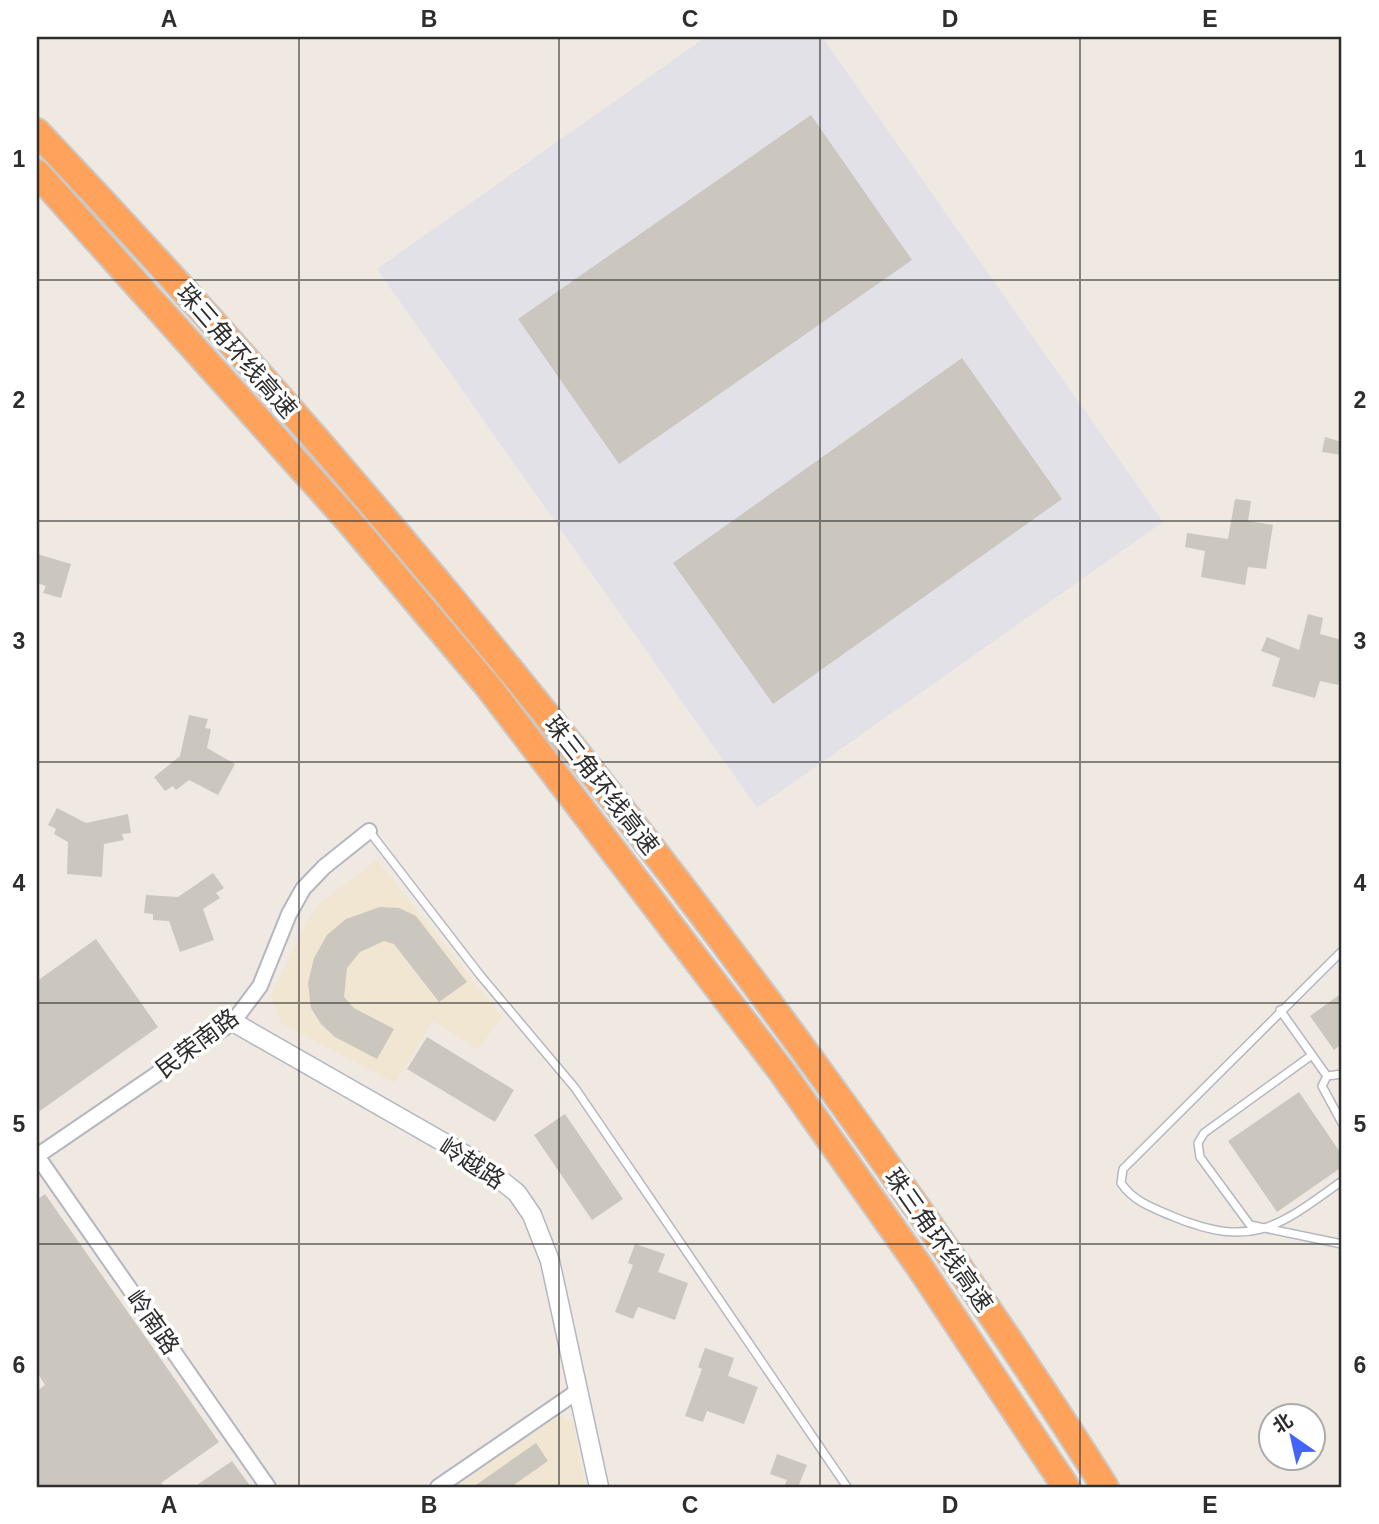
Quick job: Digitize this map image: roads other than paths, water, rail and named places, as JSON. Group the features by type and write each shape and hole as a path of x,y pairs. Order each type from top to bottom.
{"highway":[{"path":"37,121 156,258"},
{"name":"珠三角环线高速","path":"37,132 156,258 472,622 626,814 766,998 902,1186 1056,1409 1105,1487"},
{"name":"珠三角环线高速","path":"37,173 349,521 487,685 629,867 782,1072 879,1209 1066,1487"},
{"path":"37,201 188,340"}],"street":[{"name":"民荣南路","path":"37,1156 233,1022 260,986 289,914 303,890 324,867 369,831"},
{"name":"岭越路","path":"233,1022 478,1162 517,1193 543,1237 599,1487"},
{"name":"岭南路","path":"37,1156 268,1487"},
{"path":"438,1487 578,1391"}],"lane":[{"path":"369,831 480,975 575,1088 847,1487"},
{"path":"1342,951 1123,1169 1121,1182 1129,1195 1146,1206 1189,1223 1240,1235 1265,1229 1293,1217 1342,1181"},
{"path":"1280,1010 1327,1076"},
{"path":"1312,1055 1204,1133 1198,1143 1200,1157 1242,1217 1250,1224 1342,1244"},
{"path":"1327,1076 1342,1074"},
{"path":"1327,1076 1322,1092 1342,1122"}]}
